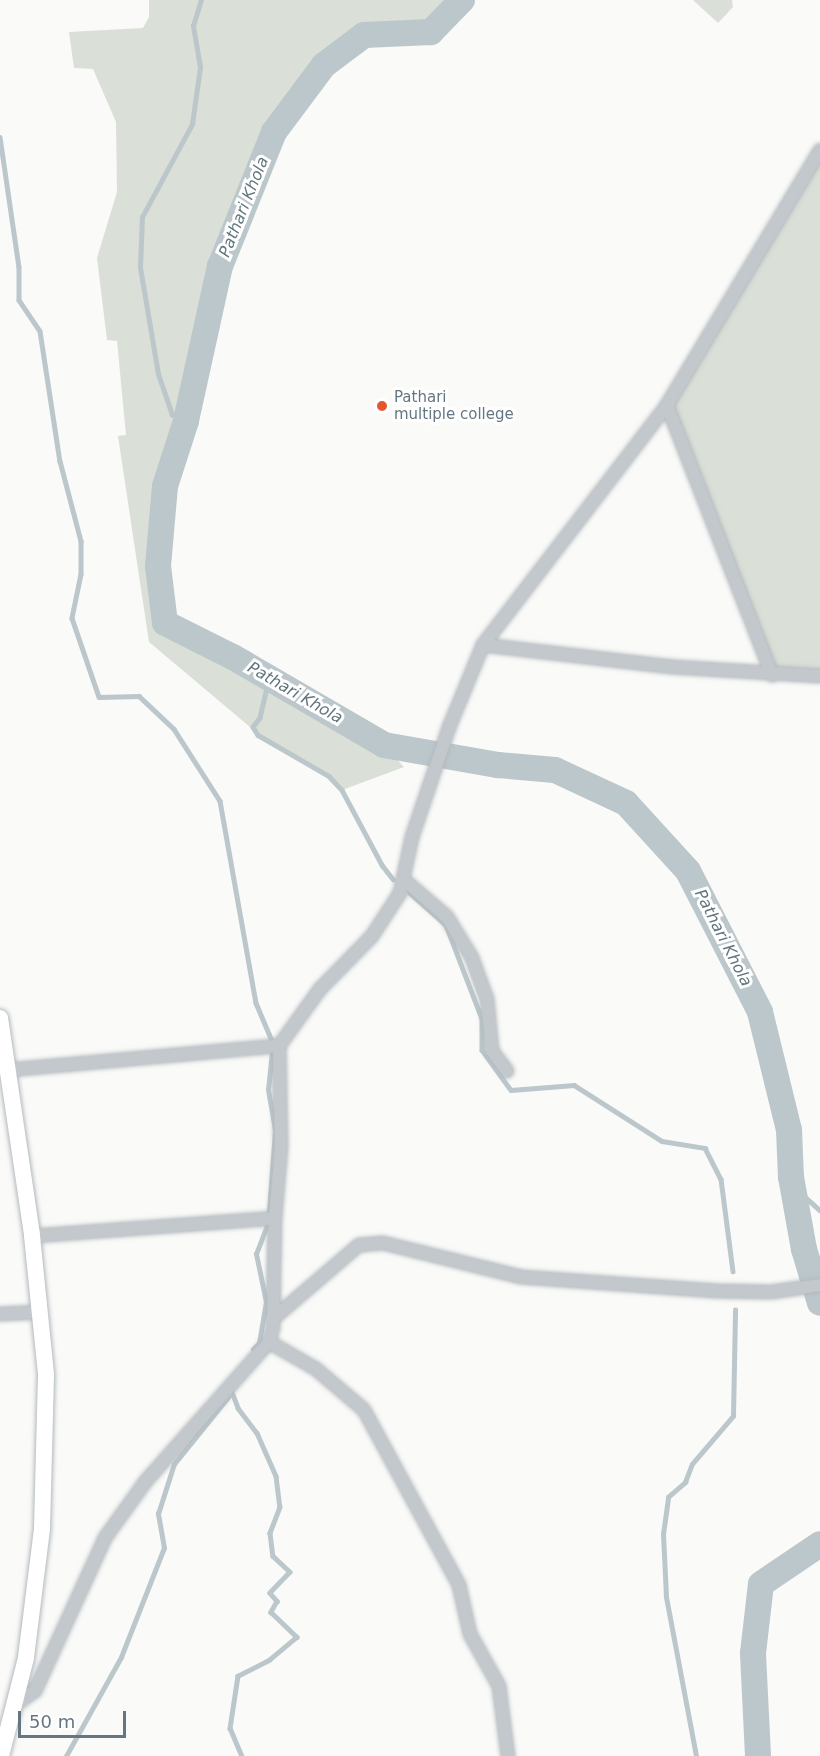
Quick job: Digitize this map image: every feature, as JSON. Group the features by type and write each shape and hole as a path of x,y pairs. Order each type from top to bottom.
{"street":[{"path":"14,1706 35,1691 105,1538 146,1480 269,1342 274,1318 275,1218 281,1147 279,1046 320,989 372,936 400,893 412,837 450,725 483,645 667,405 820,150"},
{"path":"667,405 772,675"},
{"path":"483,645 772,675 820,676"},
{"path":"403,879 447,917 472,958 487,999 492,1051 507,1071"},
{"path":"0,1018 32,1236 46,1375 42,1529 26,1658 1,1756"},
{"path":"8,1070 279,1046"},
{"path":"32,1236 275,1218"},
{"path":"274,1318 359,1245 383,1243 521,1277 771,1292 820,1286"},
{"path":"0,1314 41,1311"},
{"path":"269,1342 316,1369 364,1410 442,1548 459,1586 470,1634 499,1686 508,1756"}],"shaded area":[{"path":"149,0 462,0 431,32 364,35 324,65 274,132 220,266 186,421 165,486 158,566 165,623 233,657 384,745 404,767 342,790 329,776 262,737 149,642 118,436 126,435 117,341 107,340 97,258 117,192 116,122 93,69 74,68 69,32 143,28 149,17"},
{"path":"693,0 732,0 733,7 718,23"},
{"path":"820,150 820,676 772,675 667,405"}],"waterway":[{"path":"186,421 172,415 158,374 140,268 142,217 192,124 200,67 193,26 201,0"},
{"name":"Pathari Khola","path":"462,0 431,32 364,35 324,65 274,132 220,266 186,421 165,486 158,566 165,623 233,657 384,745 498,765 555,770 626,803 688,871 760,1012 789,1130 791,1177 804,1249 820,1303"},
{"path":"0,137 19,267 19,300 40,331 60,461 81,541 81,574 72,618 99,697 139,696 174,729 220,801 256,1003 271,1038"},
{"path":"269,679 260,718 253,727 258,735 329,776 342,790 382,865 393,879"},
{"path":"410,893 446,925 482,1019 482,1050 511,1090 574,1085 662,1141 705,1148 721,1179 733,1271"},
{"path":"269,1212 275,1130 268,1090 272,1053"},
{"path":"793,1186 820,1210"},
{"path":"253,1349 259,1343 266,1302 256,1254 267,1226"},
{"path":"696,1756 666,1597 663,1534 668,1497 685,1482 692,1464 733,1416 735,1310"},
{"path":"232,1392 238,1408 257,1433 276,1476 280,1507 270,1533 273,1556 290,1572 270,1593 277,1601 271,1612 297,1637 270,1660 238,1676 230,1728 242,1756"},
{"path":"66,1756 121,1657 164,1548 158,1514 174,1464 228,1397"},
{"name":"Pathari Khola","path":"758,1756 753,1653 761,1584 820,1544"}],"place":[{"name":"Pathari multiple college","path":"382,406"}]}
